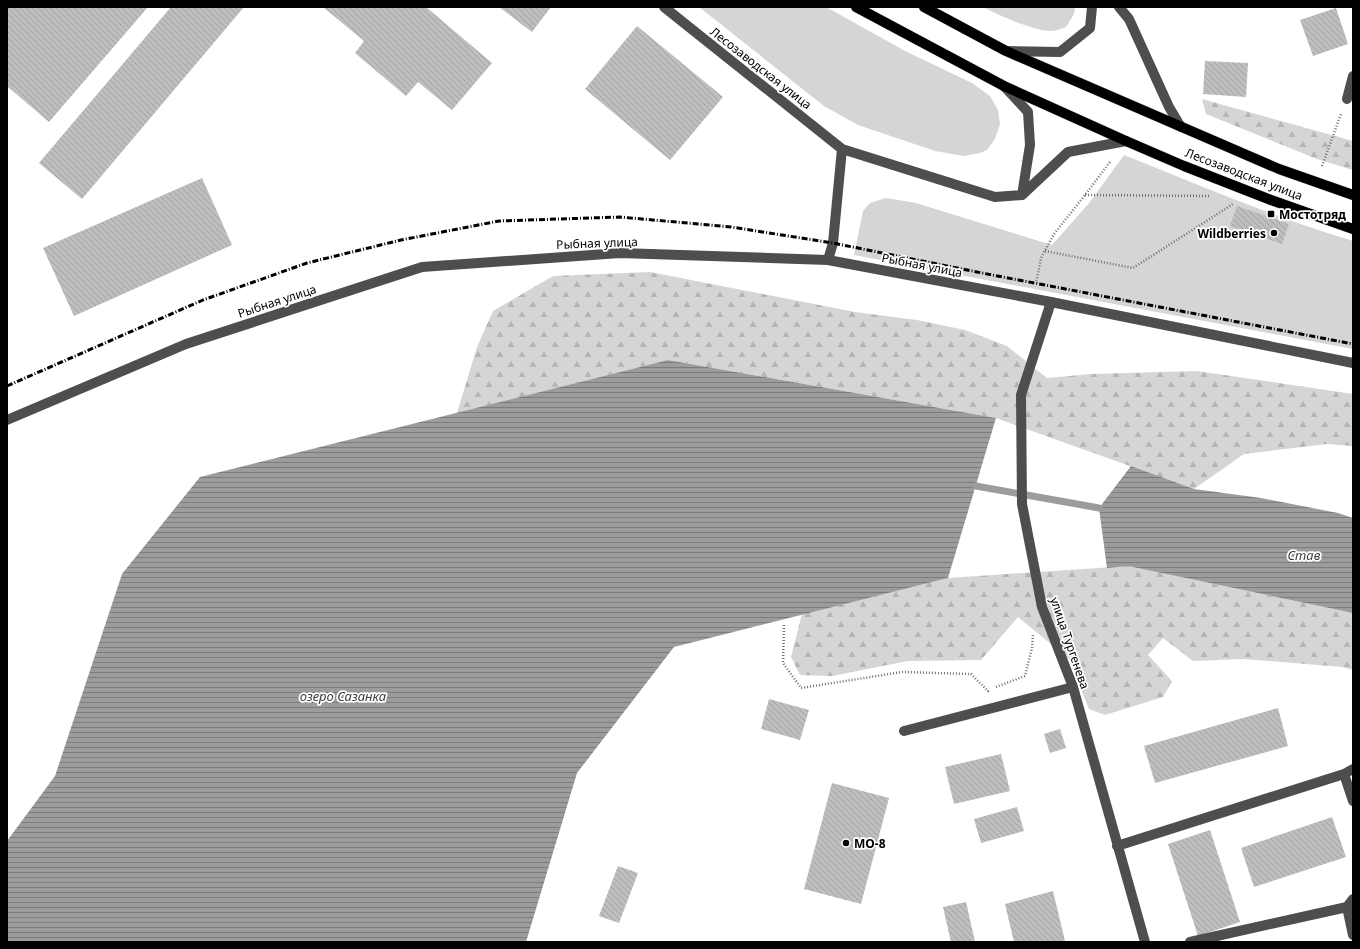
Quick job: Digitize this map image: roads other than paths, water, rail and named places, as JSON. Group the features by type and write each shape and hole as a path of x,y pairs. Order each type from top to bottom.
{"main road":[{"name":"Лесозаводская улица","path":"856,7 1004,86 1126,141 1184,166 1353,229"},
{"name":"Лесозаводская улица","path":"924,7 1006,51 1279,169 1353,195"}],"street":[{"name":"Лесозаводская улица","path":"664,7 842,149 995,197 1022,195 1030,145 1028,112 1004,86"},
{"name":"Лесозаводская улица","path":"1006,51 1060,52 1090,28 1092,7"},
{"path":"1119,7 1129,20 1168,107 1181,127"},
{"path":"1347,99 1353,76"},
{"path":"1022,195 1068,152 1126,141"},
{"path":"828,260 833,243 842,149"},
{"name":"Рыбная улица","path":"7,420 186,344 422,267 620,253 828,260 1051,302 1353,363"},
{"name":"улица Тургенева","path":"1051,302 1021,395 1022,504 1042,607 1072,687 1145,942"},
{"path":"904,731 1072,687"},
{"path":"1117,846 1349,771 1353,801"},
{"path":"1190,942 1350,903 1353,935"}],"water":[{"name":"озеро Сазанка","path":"668,360 996,418 948,578 674,647 577,773 526,942 7,942 7,841 55,776 122,574 200,477"},
{"name":"Став","path":"1131,466 1194,489 1261,498 1338,513 1353,518 1353,613 1128,566 1107,568 1099,508"}],"waterway":[{"path":"976,486 1099,508"}],"railway":[{"path":"7,386 203,300 307,263 401,240 499,221 620,217 731,227 833,243 1353,344"}],"place":[{"name":"Мостотряд","path":"1271,214"},
{"name":"Wildberries","path":"1274,233"},
{"name":"MO-8","path":"846,843"}]}
